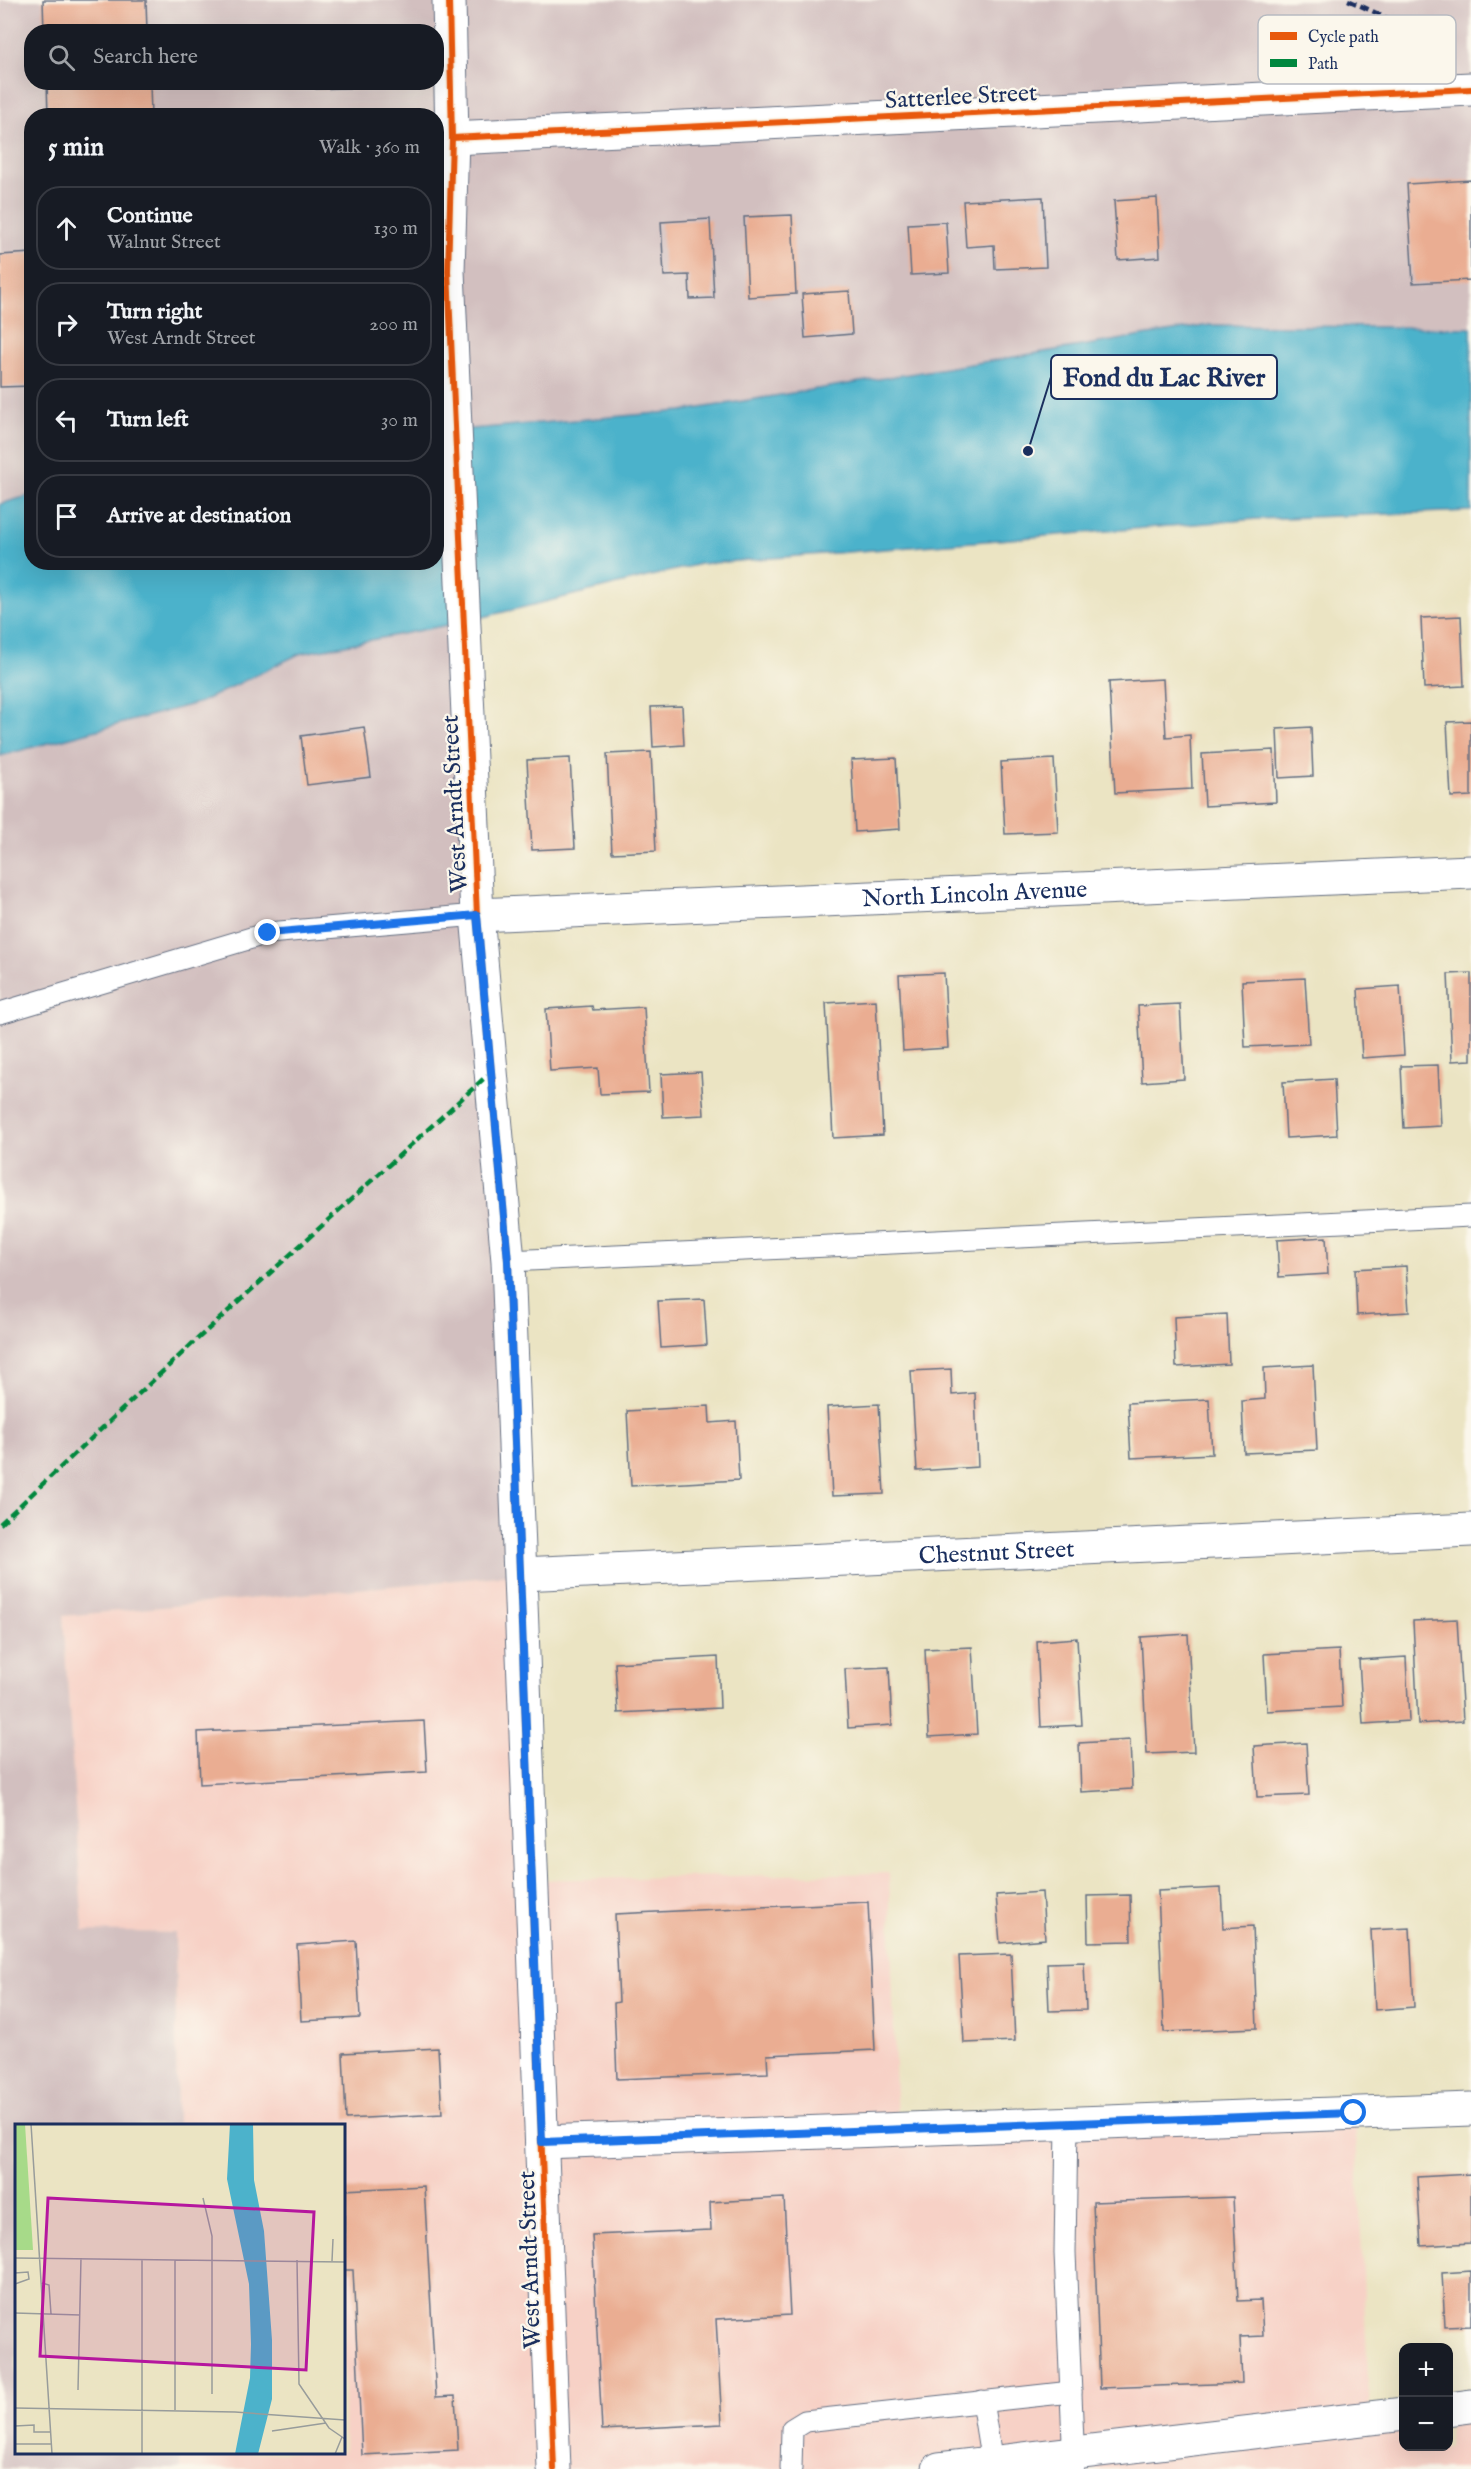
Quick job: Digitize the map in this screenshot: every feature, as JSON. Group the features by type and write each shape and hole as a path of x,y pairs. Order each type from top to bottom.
{"street":[{"name":"West Arndt Street","path":"449,0 452,138 448,271 469,762 477,915 508,1261 555,2469"},
{"name":"Satterlee Street","path":"452,138 1471,89"},
{"name":"North Lincoln Avenue","path":"477,915 1471,872"},
{"name":"Chestnut Street","path":"520,1574 1471,1530"},
{"path":"542,2142 1471,2109"},
{"path":"1453,2408 1471,2406"},
{"path":"939,2469 992,2463 1073,2461 1399,2415"}],"lane":[{"path":"0,1013 268,933 477,915"},
{"path":"508,1261 1471,1216"},
{"path":"1067,2123 1065,2253 1073,2461"},
{"path":"792,2469 792,2429 805,2421 1071,2392"},
{"path":"982,2402 992,2463"}],"shaded area":[{"path":"0,0 1471,0 1471,328 1210,325 682,411 444,431 444,108 24,108 24,497 0,504"},
{"path":"463,622 521,1574 63,1616 83,1931 175,1933 177,2124 15,2124 15,2454 181,2454 181,2469 0,2469 0,756 201,702 299,654"},
{"path":"521,1574 532,1880 889,1873 897,2128 1355,2113 1370,2417 1399,2414 1399,2451 1453,2451 1453,2408 1471,2406 1471,2469 181,2469 181,2454 345,2454 345,2124 177,2124 175,1933 83,1932 63,1616"}],"water":[{"path":"1210,325 1471,328 1471,511 1257,519 700,564 463,622 299,654 201,702 0,756 0,504 24,497 24,570 444,570 444,431 682,411"}],"building":[{"path":"43,0 146,0 147,24 44,24"},
{"path":"47,90 150,90 151,108 48,108"},
{"path":"1471,180 1471,280 1413,283 1407,184"},
{"path":"1043,197 1046,267 995,269 994,245 966,247 963,201"},
{"path":"1157,198 1160,257 1118,260 1114,201"},
{"path":"792,215 796,294 748,297 744,217"},
{"path":"710,219 714,298 690,299 689,275 664,276 661,222"},
{"path":"946,222 949,273 911,275 908,224"},
{"path":"24,254 24,386 0,387 0,255"},
{"path":"849,291 852,334 805,338 802,294"},
{"path":"1461,616 1464,686 1424,688 1421,618"},
{"path":"1163,679 1166,737 1190,735 1192,789 1115,793 1109,682"},
{"path":"682,706 684,745 653,747 651,707"},
{"path":"1471,721 1471,796 1451,797 1447,722"},
{"path":"364,727 371,777 307,785 301,736"},
{"path":"1311,727 1313,776 1279,778 1277,729"},
{"path":"1274,750 1276,802 1205,806 1202,754"},
{"path":"651,752 656,851 612,853 607,754"},
{"path":"570,758 575,848 532,850 527,760"},
{"path":"896,758 900,829 855,832 851,760"},
{"path":"1054,759 1058,832 1005,834 1001,762"},
{"path":"944,973 948,1048 903,1051 899,975"},
{"path":"1471,973 1471,1060 1452,1061 1448,974"},
{"path":"1305,978 1309,1044 1245,1047 1242,981"},
{"path":"1400,986 1404,1055 1362,1058 1358,989"},
{"path":"876,1000 883,1135 833,1138 826,1003"},
{"path":"1180,1004 1184,1079 1142,1082 1138,1006"},
{"path":"592,1006 593,1010 644,1007 649,1092 600,1094 598,1068 550,1071 546,1009"},
{"path":"1438,1065 1441,1126 1404,1128 1401,1066"},
{"path":"701,1072 704,1115 663,1117 661,1074"},
{"path":"1334,1079 1337,1135 1286,1138 1283,1082"},
{"path":"1326,1237 1328,1274 1279,1277 1277,1240"},
{"path":"1406,1266 1409,1312 1357,1315 1355,1269"},
{"path":"704,1299 707,1345 661,1348 658,1301"},
{"path":"1227,1314 1229,1364 1176,1367 1174,1317"},
{"path":"1313,1365 1317,1450 1244,1453 1242,1401 1265,1399 1264,1368"},
{"path":"951,1369 952,1395 975,1393 978,1467 917,1471 911,1371"},
{"path":"1209,1399 1212,1454 1131,1458 1128,1403"},
{"path":"879,1404 884,1494 832,1496 827,1407"},
{"path":"709,1406 710,1423 736,1421 739,1480 631,1486 627,1411"},
{"path":"1457,1619 1463,1721 1418,1724 1413,1621"},
{"path":"1188,1634 1194,1752 1147,1754 1141,1637"},
{"path":"1077,1638 1082,1725 1041,1727 1037,1641"},
{"path":"972,1647 977,1734 929,1737 925,1649"},
{"path":"1339,1650 1342,1707 1267,1711 1264,1654"},
{"path":"718,1657 720,1708 618,1713 615,1663"},
{"path":"1406,1657 1409,1721 1363,1724 1359,1660"},
{"path":"889,1667 892,1725 848,1728 845,1669"},
{"path":"424,1721 427,1772 200,1784 198,1732"},
{"path":"1130,1740 1132,1789 1081,1792 1079,1743"},
{"path":"1306,1743 1309,1795 1257,1797 1254,1746"},
{"path":"1221,1888 1223,1928 1253,1926 1257,2028 1164,2032 1158,1891"},
{"path":"1042,1892 1045,1939 1000,1943 996,1895"},
{"path":"1130,1895 1131,1941 1088,1942 1087,1896"},
{"path":"868,1902 875,2050 767,2055 768,2073 617,2079 614,2003 619,2002 615,1914"},
{"path":"1410,1928 1414,2007 1375,2010 1371,1930"},
{"path":"356,1941 360,2018 301,2021 297,1945"},
{"path":"1011,1954 1015,2041 964,2043 959,1956"},
{"path":"1084,1962 1086,2010 1049,2011 1047,1963"},
{"path":"438,2048 442,2114 346,2119 343,2053"},
{"path":"1471,2174 1471,2243 1421,2246 1417,2177"},
{"path":"424,2186 436,2397 455,2396 458,2450 362,2455 353,2270 345,2270 345,2190"},
{"path":"1233,2197 1238,2301 1261,2300 1263,2336 1240,2337 1242,2383 1100,2388 1093,2202"},
{"path":"784,2198 790,2315 716,2319 722,2424 602,2430 592,2235 711,2230 710,2202"},
{"path":"1471,2271 1471,2326 1445,2327 1442,2273"}],"railway":[{"path":"1348,0 1381,15"}],"marked path":[{"path":"0,1524 193,1343 491,1072"}],"cycle path":[{"path":"449,0 452,138 448,271 477,915 508,1261 554,2469"},
{"path":"452,138 1471,89"}],"place":[{"name":"Fond du Lac River","path":"1028,451"}],"route":[{"path":"268,933 477,915 508,1261 542,2142 1354,2113"}]}
